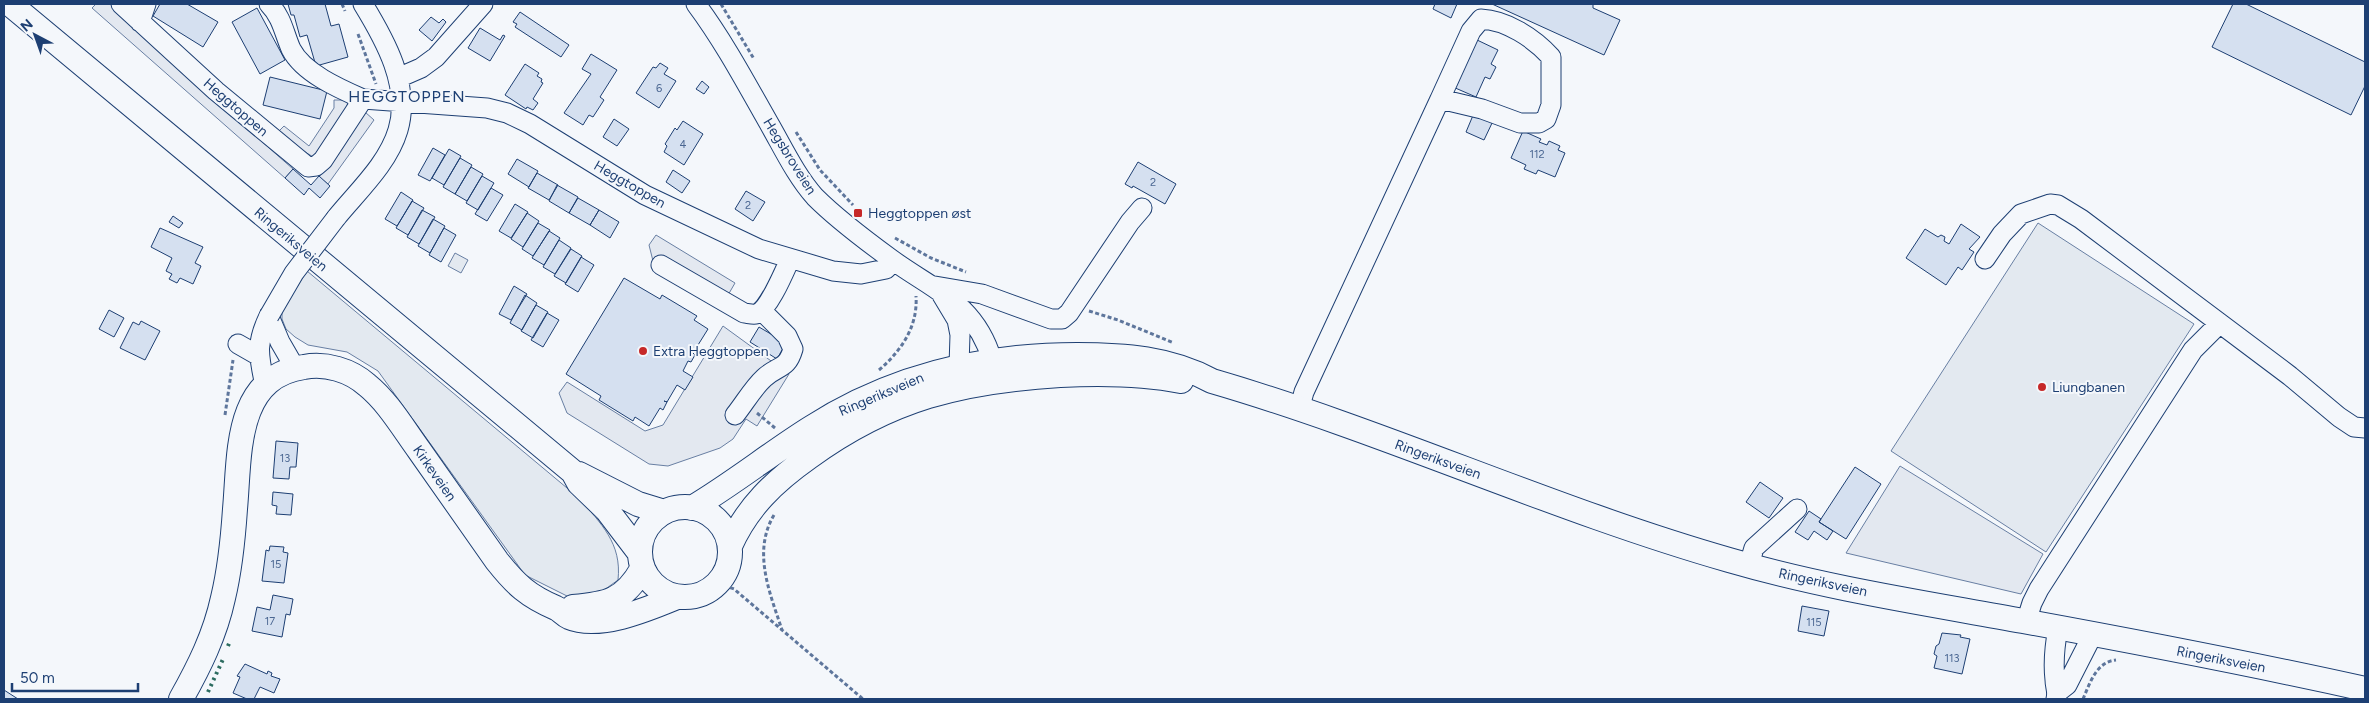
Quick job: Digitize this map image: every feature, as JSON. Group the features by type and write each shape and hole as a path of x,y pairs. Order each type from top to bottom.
{"main road":[{"name":"Ringeriksveien","path":"10,4 573,472 579,483 607,510 641,560"},
{"name":"Ringeriksveien","path":"692,508 735,481 787,435 906,381 959,366 992,360 1055,355 1104,355 1144,359 1168,362 1194,371 1212,381 1299,410 1646,534 1749,566 1865,592 2221,658 2365,689"},
{"name":"Kirkeveien","path":"181,699 205,654 223,600 234,529 243,428 249,408 265,386 280,375 295,368 311,366 332,367 350,374 367,384 398,420 511,578 533,598 559,609 568,617 586,621 608,620 676,597"},
{"name":"Ringeriksveien","path":"730,546 741,522 779,479 830,442 859,424 910,401 949,389 979,383 1023,378 1104,374 1168,378 1191,383 1212,381"},
{"name":"Ringeriksveien","path":"573,472 583,475 638,504 664,512"},
{"path":"675,508 692,508 708,514 717,521 727,535 730,546 729,563 718,583 699,596 676,597 656,587 641,560 645,530 652,521 664,512 675,508"},
{"name":"Kirkeveien","path":"559,609 602,604 624,594 635,581 641,560"}],"street":[{"name":"Heggtoppen","path":"121,4 266,134 308,167 316,166 323,160 372,101"},
{"path":"140,22 146,4"},
{"name":"Heggtoppen","path":"269,4 282,21 292,50 304,65 317,76 372,101 487,108 508,113 530,124 645,195 729,236 790,259 853,274 886,268 893,261"},
{"path":"265,386 259,356 259,339 269,316 294,273 378,167 390,148 398,130 401,102 398,78 385,41 363,4"},
{"path":"398,78 421,68 436,57 483,4"},
{"name":"Hegsbroveien","path":"696,4 714,28 788,157 814,195 840,219 930,290 963,308 982,333 992,360"},
{"path":"1299,410 1304,392 1471,32 1481,18 1489,19 1527,36 1540,45 1551,57 1551,105 1546,119 1540,123 1520,124 1482,109 1440,99"},
{"path":"1985,259 2002,234 2021,214 2050,204 2058,205 2081,219 2218,324 2290,376 2339,417 2354,427 2365,428"},
{"path":"930,290 982,294 1051,319 1062,319 1069,313 1130,222 1142,208"},
{"path":"661,265 744,313 756,314 762,311 790,259"},
{"name":"Hegsbroveien","path":"930,290 957,320 960,335 959,366"},
{"path":"740,409 764,378 784,367 793,349 787,336 762,311"},
{"path":"269,316 280,342 295,368"},
{"path":"2026,622 2032,603 2060,555 2193,350 2218,324"},
{"path":"238,344 259,356"},
{"path":"959,366 979,383 992,360"},
{"path":"1749,566 1754,548 1797,509"},
{"path":"2057,696 2054,680 2058,628"},
{"path":"2057,696 2067,685 2092,634"}],"path":[{"path":"342,4 347,14"},
{"path":"721,4 756,61"},
{"path":"355,29 372,101"},
{"path":"793,128 820,170 855,207"},
{"path":"890,234 931,258 971,274"},
{"path":"878,371 893,357 905,341 917,306 930,290"},
{"path":"1073,307 1118,320 1179,345"},
{"path":"225,416 234,350 238,344"},
{"path":"740,409 787,435"},
{"path":"776,513 765,539 763,566 782,630"},
{"path":"718,583 734,589 863,699"},
{"path":"2083,699 2092,677 2102,666 2113,660 2119,660"}],"shaded area":[{"path":"96,4 110,4 145,34 143,37 293,169 285,178 92,8"},
{"path":"334,100 348,100 346,113 315,158 305,152 301,157 276,134 284,126 309,146 334,108"},
{"path":"365,112 374,120 328,184 319,177"},
{"name":"Liungbanen","path":"2038,223 2194,324 2046,552 1891,451"},
{"path":"656,235 735,283 724,302 654,265 649,245"},
{"path":"455,253 468,260 461,273 448,266"},
{"path":"307,271 579,498 602,526 613,545 617,555 618,580 604,590 586,598 569,597 525,575 378,371 347,352 308,345 286,329 282,319 282,310"},
{"path":"723,326 789,374 757,426 746,419 733,439 720,448 668,466 649,464 567,413 559,393 567,382 645,431 663,425"},
{"path":"1900,466 2043,554 2021,594 1846,553"}],"building":[{"path":"160,4 187,4 218,22 203,47 153,16"},
{"path":"288,4 325,4 331,26 339,24 348,57 316,66 307,35 300,37 294,15 291,15"},
{"path":"1435,4 1457,4 1451,18 1433,9"},
{"path":"1492,4 1593,4 1593,8 1620,20 1604,55"},
{"path":"2233,4 2246,4 2365,62 2365,86 2351,115 2212,47"},
{"path":"257,8 285,60 260,74 232,22"},
{"path":"520,12 569,45 561,57 515,27 517,24 513,22"},
{"path":"431,17 439,23 443,19 446,22 432,41 419,30"},
{"path":"480,28 500,40 503,35 505,36 490,61 468,48"},
{"path":"1475,39 1498,50 1491,64 1496,67 1490,79 1485,77 1476,97 1453,87"},
{"path":"591,54 617,70 600,97 604,100 593,117 589,115 583,125 564,113 591,74 582,69"},
{"path":"660,63 668,68 664,74 676,81 659,108 636,93 653,67 656,68"},
{"path":"525,64 539,73 537,76 542,79 541,82 543,83 533,99 538,103 533,110 527,107 526,109 505,95"},
{"path":"270,77 327,91 320,119 263,105"},
{"path":"702,81 709,87 704,94 696,89"},
{"path":"1474,113 1493,121 1484,140 1466,132"},
{"path":"614,119 629,129 617,146 603,137"},
{"path":"683,121 703,134 684,165 664,152 667,146 665,144 675,128 677,130"},
{"path":"1523,131 1541,139 1539,142 1547,145 1549,141 1560,146 1558,150 1565,153 1555,177 1538,170 1536,174 1524,169 1526,165 1511,158"},
{"path":"433,148 445,155 430,181 418,175"},
{"path":"449,149 461,156 444,185 432,178"},
{"path":"460,158 472,165 455,194 443,187"},
{"path":"517,159 538,171 529,187 508,174"},
{"path":"1138,162 1176,184 1165,204 1133,186 1132,188 1125,184"},
{"path":"471,167 483,174 467,201 455,194"},
{"path":"293,169 311,185 319,176 330,186 320,198 309,188 304,195 285,178"},
{"path":"673,170 690,181 682,193 666,182"},
{"path":"537,173 558,185 549,200 528,188"},
{"path":"482,176 494,183 478,210 466,203"},
{"path":"557,185 578,197 569,213 549,201"},
{"path":"491,188 503,195 487,221 475,214"},
{"path":"746,191 765,202 753,221 735,209"},
{"path":"401,192 413,200 397,226 385,219"},
{"path":"578,198 599,210 590,225 569,213"},
{"path":"412,201 424,208 408,235 396,228"},
{"path":"515,204 528,212 511,238 499,231"},
{"path":"422,210 435,217 419,244 407,237"},
{"path":"599,210 619,222 610,238 590,225"},
{"path":"527,213 539,221 523,247 511,239"},
{"path":"173,216 183,223 179,228 169,222"},
{"path":"433,219 445,226 430,253 418,246"},
{"path":"538,223 550,230 533,256 522,249"},
{"path":"1961,224 1980,237 1969,249 1974,252 1962,270 1958,267 1946,285 1906,258 1925,229 1938,237 1941,235 1945,237 1944,241 1949,244"},
{"path":"160,228 203,247 195,263 201,266 193,284 180,278 177,283 169,279 172,274 166,271 172,258 151,247"},
{"path":"444,228 456,235 441,262 429,255"},
{"path":"549,231 560,238 544,265 532,258"},
{"path":"559,240 571,248 555,274 543,267"},
{"path":"571,249 582,256 566,283 554,276"},
{"path":"581,257 594,265 578,292 565,284"},
{"path":"624,278 660,299 662,295 697,316 694,320 708,329 693,353 695,355 691,362 688,361 683,371 693,377 685,390 677,385 663,410 660,408 649,426 635,417 633,421 599,400 601,396 566,374"},
{"path":"514,286 527,294 511,320 499,314"},
{"path":"525,295 537,303 522,330 510,323"},
{"path":"536,305 548,312 533,338 521,331"},
{"path":"109,310 124,318 114,337 99,329"},
{"path":"547,313 559,320 543,347 531,340"},
{"path":"141,321 160,331 145,360 120,348 133,322 139,325"},
{"path":"759,327 786,343 777,359 750,342"},
{"path":"276,441 298,443 296,467 290,467 289,479 273,478"},
{"path":"1855,467 1881,484 1846,539 1819,522"},
{"path":"1760,482 1783,498 1769,518 1746,502"},
{"path":"273,492 293,494 291,515 276,514 277,506 272,505"},
{"path":"1809,511 1821,519 1819,522 1833,531 1827,540 1814,531 1808,540 1795,532"},
{"path":"270,546 284,547 283,552 288,553 284,583 262,581 266,550 269,551"},
{"path":"273,595 293,599 290,615 286,614 282,637 252,631 257,607 270,610"},
{"path":"1802,606 1829,611 1824,636 1798,631"},
{"path":"1942,633 1961,635 1960,637 1970,639 1962,674 1934,668 1937,656 1934,654"},
{"path":"245,664 267,674 268,671 272,673 271,676 280,679 274,693 260,687 254,699 247,699 233,693 240,677 237,676"},
{"path":"4,690 18,699 4,699"}],"hedge":[{"path":"228,646 230,641"},
{"path":"208,692 224,657"}],"place":[{"name":"Heggtoppen øst","path":"858,213"},
{"name":"Extra Heggtoppen","path":"643,351"},
{"name":"Liungbanen","path":"2042,387"}],"district":[{"name":"HEGGTOPPEN","path":"407,96"}]}
